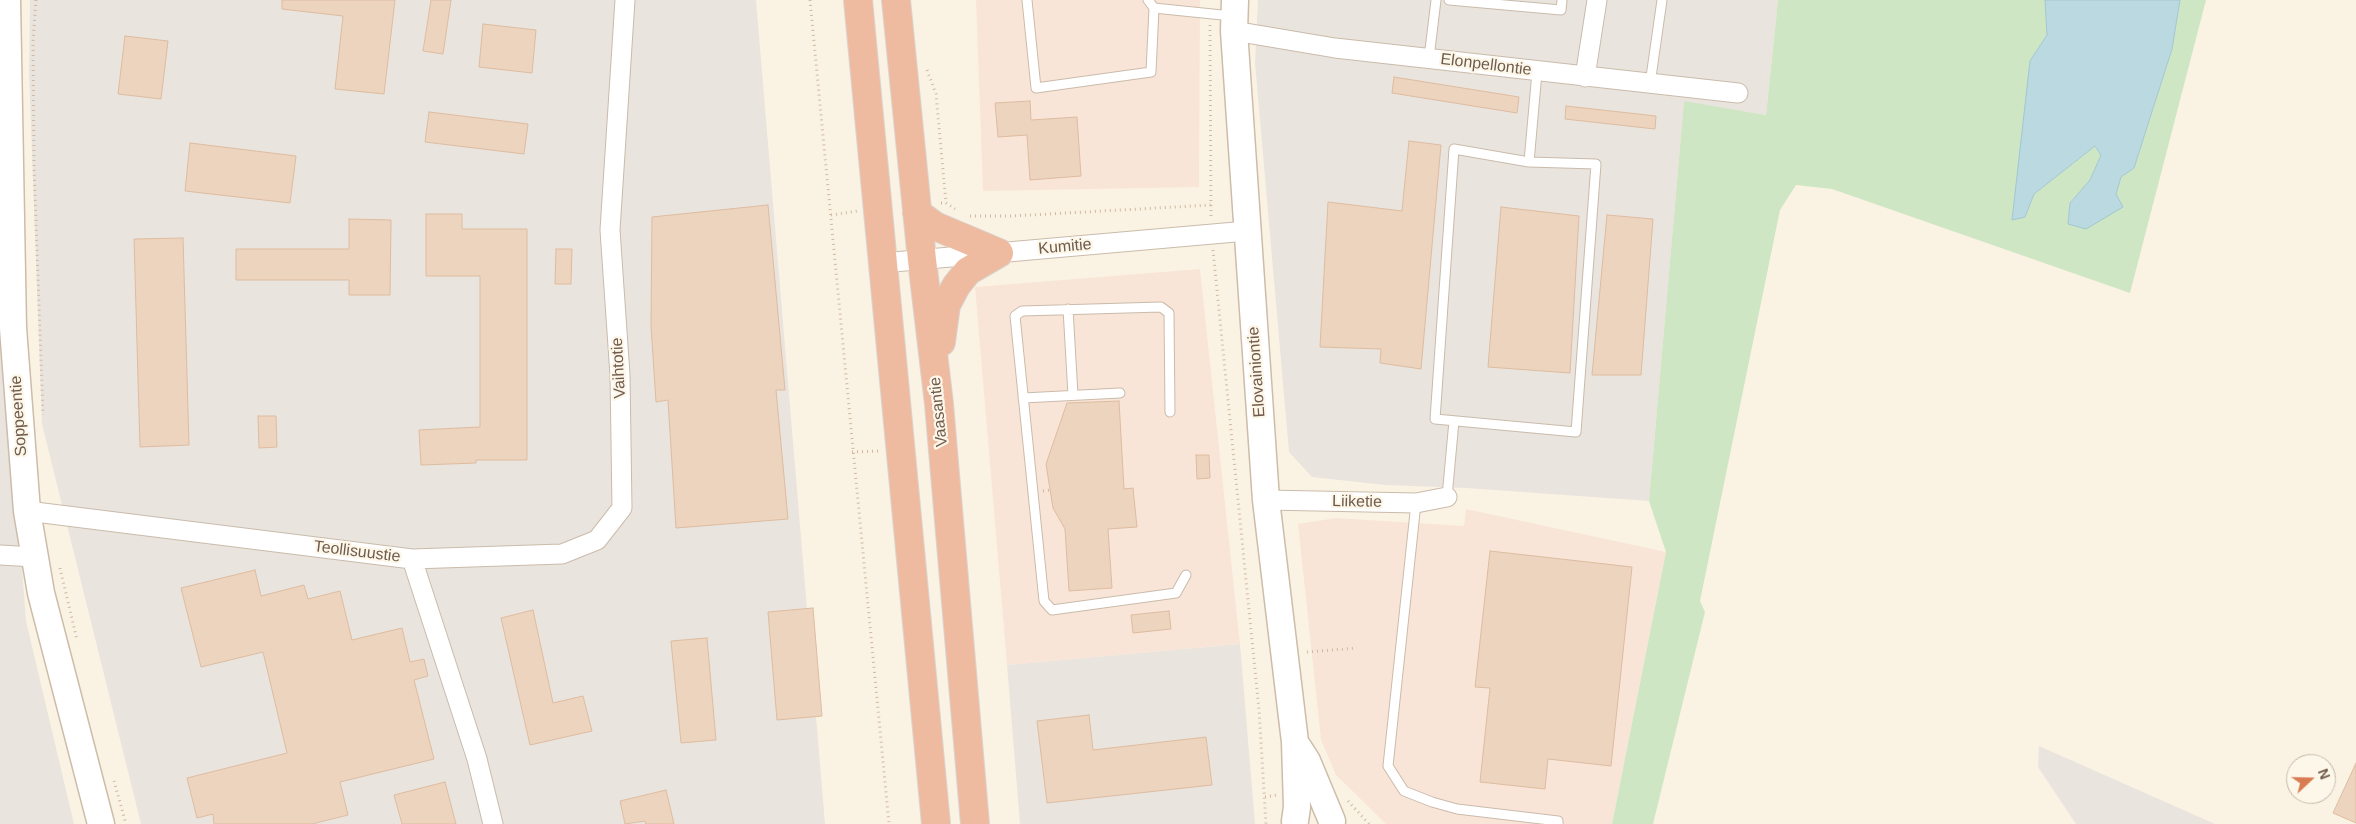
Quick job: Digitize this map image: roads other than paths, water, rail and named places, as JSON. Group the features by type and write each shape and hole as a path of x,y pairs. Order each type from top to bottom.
{"highway":[{"path":"858,0 936,824"},
{"name":"Vaasantie","path":"896,0 938,404 975,824"},
{"path":"917,209 935,226 999,253"},
{"path":"938,404 946,305 956,286 968,271 999,253"}],"main road":[{"name":"Soppeentie","path":"4,2 13,328 27,511 46,559 66,694 101,824"},
{"name":"Elovainiontie","path":"1229,15 1247,231 1266,500 1295,742 1297,808 1293,822"},
{"name":"Elovainiontie","path":"1295,742 1307,761 1334,822"},
{"path":"1293,822 1314,815 1334,822"}],"street":[{"name":"Vaihtotie","path":"412,559 562,554 597,540 622,508 620,375 610,230 625,0"},
{"path":"1585,77 1597,0"},
{"name":"Elonpellontie","path":"1229,15 1335,48 1537,72 1738,92"},
{"name":"Kumitie","path":"882,263 1247,231"},
{"name":"Liiketie","path":"1266,500 1416,503 1447,497"},
{"name":"Teollisuustie","path":"27,511 412,559 477,760 493,824"},
{"path":"0,555 46,559"}],"lane":[{"path":"1027,0 1036,88 1151,72 1151,4 1229,15"},
{"path":"1429,58 1436,0"},
{"path":"1449,0 1561,10 1562,0"},
{"path":"1650,84 1662,0"},
{"path":"1529,162 1537,72"},
{"path":"1454,150 1529,162 1596,164 1576,432 1435,419 1454,150"},
{"path":"1170,412 1169,313 1161,307 1022,311 1015,316 1044,601 1052,610 1176,593 1186,574"},
{"path":"1068,309 1074,395"},
{"path":"1024,398 1120,393"},
{"path":"1447,497 1454,421"},
{"path":"1416,503 1388,766 1404,791 1432,802 1457,809 1558,821 1558,824"}],"water":[{"path":"2045,0 2180,0 2172,49 2134,168 2121,177 2116,194 2123,207 2086,229 2068,224 2070,203 2090,180 2101,155 2095,146 2034,194 2025,217 2012,220 2030,61 2047,35"}]}
